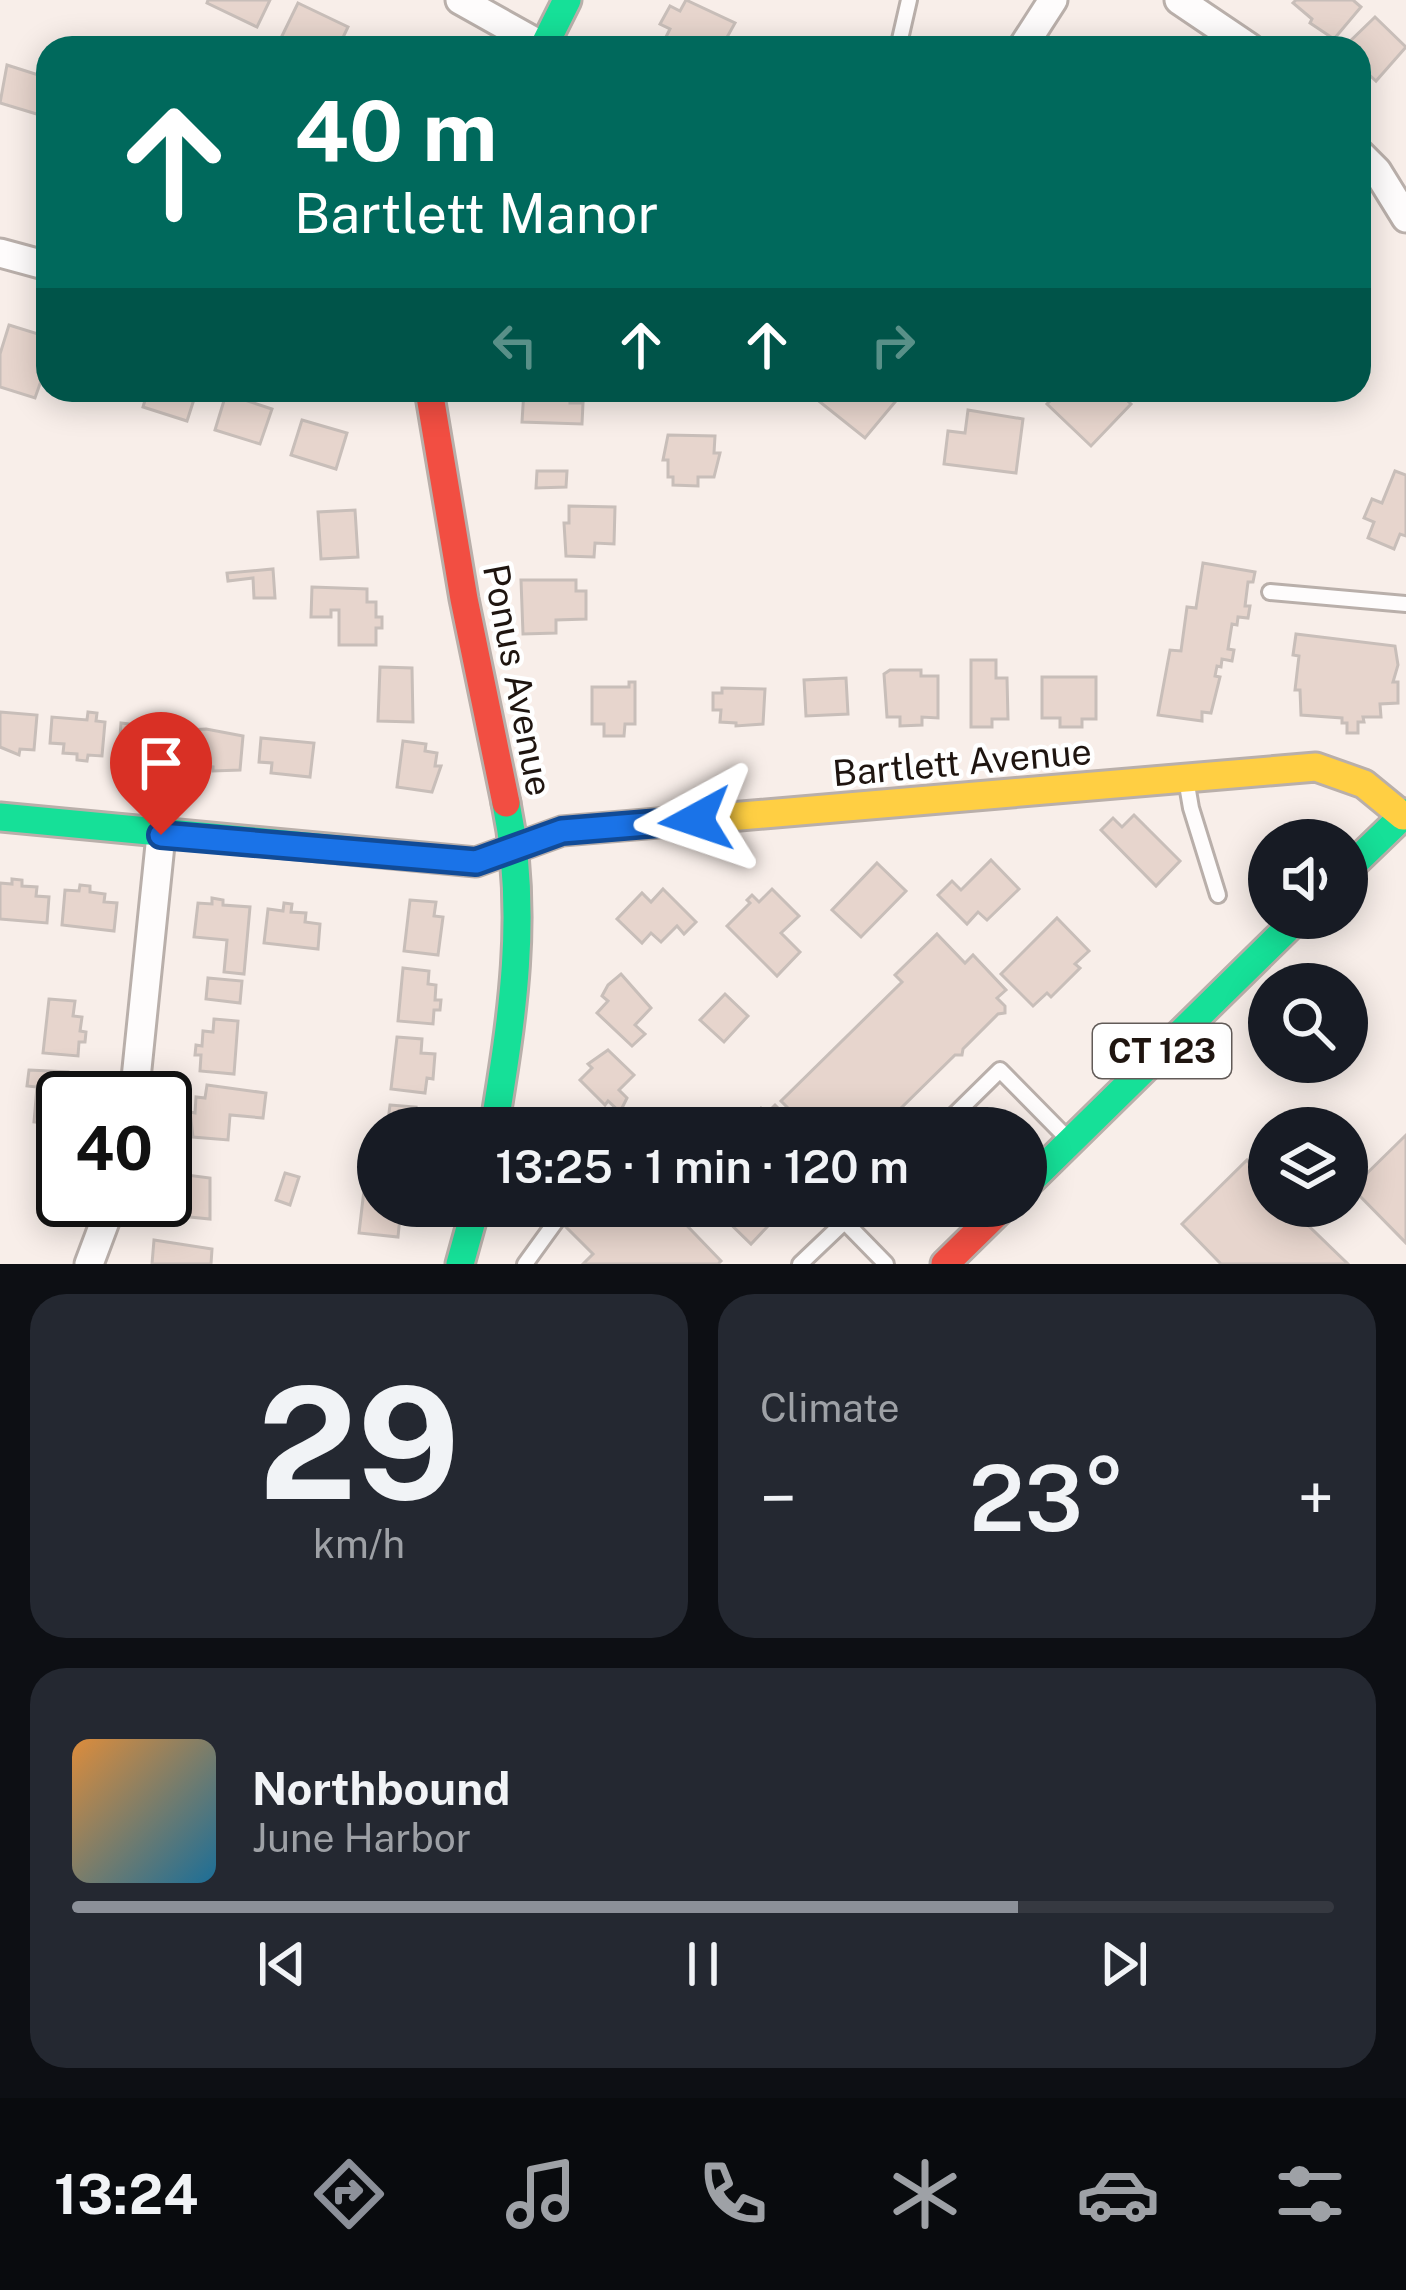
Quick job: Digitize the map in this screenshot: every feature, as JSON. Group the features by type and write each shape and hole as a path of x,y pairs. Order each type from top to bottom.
{"street":[{"path":"460,0 524,36"},
{"path":"549,36 567,0"},
{"path":"1030,36 1053,0"},
{"path":"1179,0 1232,36"},
{"path":"1371,164 1406,218"},
{"path":"0,253 36,263"},
{"name":"Ponus Avenue","path":"431,402 456,557 516,850 519,908 514,1008 498,1107"},
{"name":"Bartlett Avenue","path":"0,817 476,862 562,831 1316,767 1355,777 1405,815"},
{"path":"1368,850 1405,815"},
{"path":"137,1071 161,835"},
{"name":"CT 123","path":"1047,1164 1277,939"},
{"path":"89,1264 103,1227"},
{"path":"460,1264 470,1227"},
{"path":"945,1264 983,1227"}],"lane":[{"path":"901,36 909,0"},
{"path":"1270,592 1406,604"},
{"path":"1186,779 1218,895"},
{"path":"962,1107 1000,1070 1036,1107"},
{"path":"1047,1118 1070,1141"},
{"path":"525,1264 552,1227"},
{"path":"800,1264 839,1227"},
{"path":"849,1227 886,1264"}],"building":[{"path":"208,0 270,0 257,27"},
{"path":"686,0 735,23 728,36 666,36 670,29 660,24 670,6 680,11"},
{"path":"1353,0 1361,7 1337,36 1330,36 1293,3"},
{"path":"298,3 348,27 344,36 282,36"},
{"path":"1375,17 1406,47 1376,81 1371,76 1371,36 1355,36"},
{"path":"7,65 36,74 36,114 0,103"},
{"path":"9,325 36,333 35,398 0,387 0,354"},
{"path":"144,402 193,402 187,421 143,407"},
{"path":"224,402 251,402 272,409 260,444 215,430"},
{"path":"523,402 583,403 582,424 522,422"},
{"path":"820,402 895,402 865,438"},
{"path":"1129,402 1131,404 1091,446 1047,404"},
{"path":"968,410 1023,419 1016,473 944,464 948,431 965,433"},
{"path":"302,420 347,433 336,469 291,455"},
{"path":"668,435 715,436 714,453 720,453 714,477 698,477 698,486 673,485 668,460 663,460"},
{"path":"537,471 567,471 566,487 536,488"},
{"path":"1395,471 1406,475 1406,536 1400,534 1394,549 1368,538 1374,522 1364,518 1372,499 1382,503"},
{"path":"569,506 615,507 614,544 595,543 594,557 566,556 564,523 569,523"},
{"path":"355,510 358,557 321,559 318,512"},
{"path":"1203,563 1255,572 1253,582 1248,582 1248,618 1238,617 1237,625 1232,624 1228,649 1234,650 1232,661 1222,659 1221,667 1217,666 1215,676 1220,677 1211,713 1202,712 1202,721 1158,715 1170,650 1181,651 1187,607 1196,608"},
{"path":"273,569 275,598 254,598 253,578 228,581 227,573"},
{"path":"521,580 576,580 576,591 586,591 586,619 556,620 556,633 523,634"},
{"path":"312,587 367,589 367,602 376,602 376,617 382,617 376,645 339,645 339,610 331,610 331,617 311,617"},
{"path":"1296,634 1395,646 1398,665 1393,682 1398,682 1398,703 1380,704 1381,717 1363,717 1358,733 1347,733 1342,718 1301,715 1300,690 1295,690"},
{"path":"971,660 996,660 996,678 1007,678 1008,719 992,719 992,727 971,727"},
{"path":"380,667 412,668 413,722 378,721"},
{"path":"921,670 921,676 938,676 938,718 922,717 922,725 900,726 900,717 887,717 884,674"},
{"path":"1042,677 1096,677 1096,719 1082,719 1082,727 1060,727 1060,718 1042,718"},
{"path":"846,678 848,714 806,716 804,680"},
{"path":"629,682 635,682 635,724 625,724 624,736 604,736 604,724 592,724 592,687 629,687"},
{"path":"722,688 765,689 763,724 720,722 721,710 713,710 713,693 722,693"},
{"path":"0,712 37,715 34,750 20,749 19,755 0,747"},
{"path":"88,712 97,713 96,721 105,722 102,756 77,760 77,754 63,753 64,744 50,743 52,717 87,720"},
{"path":"121,723 173,729 170,763 131,759 132,751 119,750"},
{"path":"189,730 243,736 240,770 213,771 213,767 198,766 199,758 186,756"},
{"path":"261,738 314,743 310,777 271,773 272,763 259,762"},
{"path":"403,741 426,744 425,751 437,753 435,766 441,766 432,792 397,787"},
{"path":"1134,815 1180,861 1156,886 1101,830 1113,818 1122,827"},
{"path":"991,860 1019,889 987,920 978,912 967,924 938,895 952,881 961,890"},
{"path":"877,863 906,891 861,937 832,910"},
{"path":"12,879 22,880 22,886 37,887 36,896 49,897 47,923 0,919 0,883 12,884"},
{"path":"80,885 105,894 104,902 117,903 114,931 62,925 65,890 79,891"},
{"path":"663,889 696,922 684,934 677,926 661,942 651,933 642,943 617,919 642,893 651,902"},
{"path":"772,889 799,916 781,933 800,952 777,976 727,926 752,895 759,902"},
{"path":"212,898 223,900 223,905 250,907 244,974 224,972 227,940 194,937 198,903 212,904"},
{"path":"410,900 436,902 434,916 443,917 438,955 404,951"},
{"path":"284,903 292,904 291,912 306,913 305,922 320,924 318,949 264,943 268,909 283,911"},
{"path":"1057,918 1089,951 1075,964 1080,968 1051,997 1047,993 1033,1006 1001,974"},
{"path":"937,934 965,963 973,955 1006,990 997,998 1005,1013 998,1014 962,1055 955,1055 902,1107 787,1107 781,1101 902,982 895,975"},
{"path":"403,968 429,971 428,984 436,985 435,1000 441,1000 433,1024 398,1021"},
{"path":"621,974 651,1008 635,1025 645,1034 632,1046 597,1013 608,1001 602,996 608,985"},
{"path":"208,978 242,981 240,1003 206,999"},
{"path":"725,994 748,1016 724,1042 700,1020"},
{"path":"49,999 75,1001 73,1016 82,1017 80,1031 86,1032 78,1056 43,1053"},
{"path":"214,1019 238,1021 234,1074 200,1071 196,1045 202,1046 203,1031 213,1032"},
{"path":"397,1037 422,1039 421,1053 435,1054 433,1079 427,1078 425,1093 391,1089"},
{"path":"608,1050 634,1075 619,1090 627,1098 622,1107 608,1101 605,1105 580,1080 592,1068 588,1064"},
{"path":"29,1070 48,1071 36,1071 36,1087 27,1086"},
{"path":"207,1085 266,1093 263,1118 230,1115 228,1140 193,1137 196,1097 205,1098"},
{"path":"1406,1135 1406,1243 1368,1204 1368,1172"},
{"path":"1247,1160 1248,1227 1310,1227 1348,1264 1221,1264 1182,1224"},
{"path":"285,1173 299,1177 290,1205 276,1200"},
{"path":"192,1176 210,1178 210,1219 192,1217"},
{"path":"360,1227 399,1227 398,1237 359,1233"},
{"path":"566,1227 688,1227 721,1261 583,1264 593,1254"},
{"path":"734,1227 767,1227 751,1244"},
{"path":"154,1240 212,1249 211,1264 152,1264"}],"traffic: fast":[{"path":"549,36 567,0"},
{"path":"497,1107 512,1006 517,925 506,803"},
{"path":"1368,850 1406,813"},
{"path":"0,817 476,862 562,831 682,821"},
{"path":"1047,1164 1277,939"},
{"path":"460,1264 470,1227"}],"traffic: slow":[{"path":"682,821 1316,767 1364,784 1403,816"}],"traffic: jam":[{"path":"431,402 464,599 506,803"},
{"path":"945,1264 983,1227"}],"route":[{"path":"161,835 476,862 562,831 696,820"}]}
